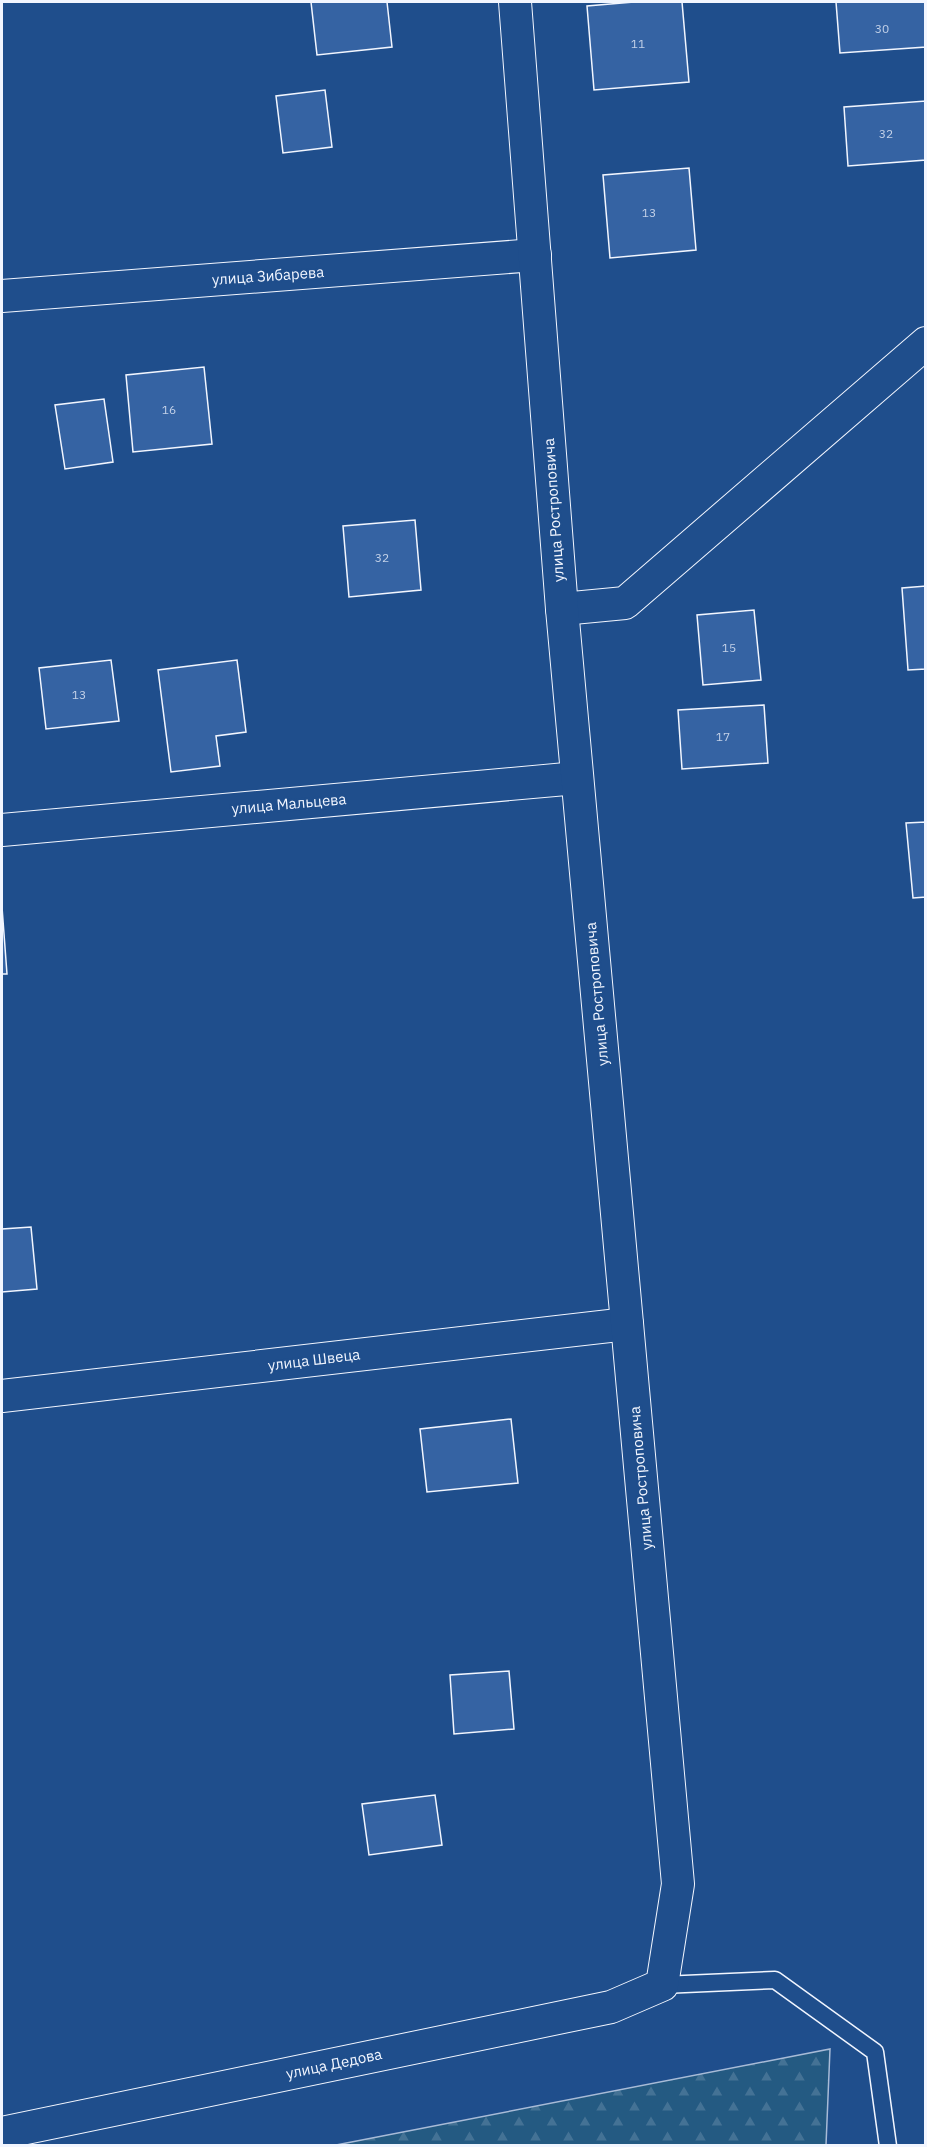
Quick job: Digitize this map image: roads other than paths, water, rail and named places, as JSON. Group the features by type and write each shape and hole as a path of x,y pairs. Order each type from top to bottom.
{"street":[{"name":"улица Ростроповича","path":"515,2 562,609 678,1884 662,1985"},
{"name":"улица Зибарева","path":"2,296 535,255"},
{"path":"562,609 625,603 926,343"},
{"name":"улица Мальцева","path":"2,830 577,778"},
{"name":"улица Швеца","path":"2,1396 627,1324"},
{"name":"улица Дедова","path":"2,2133 611,2007 662,1985"}],"lane":[{"path":"662,1985 775,1980 875,2052 888,2145"}]}
